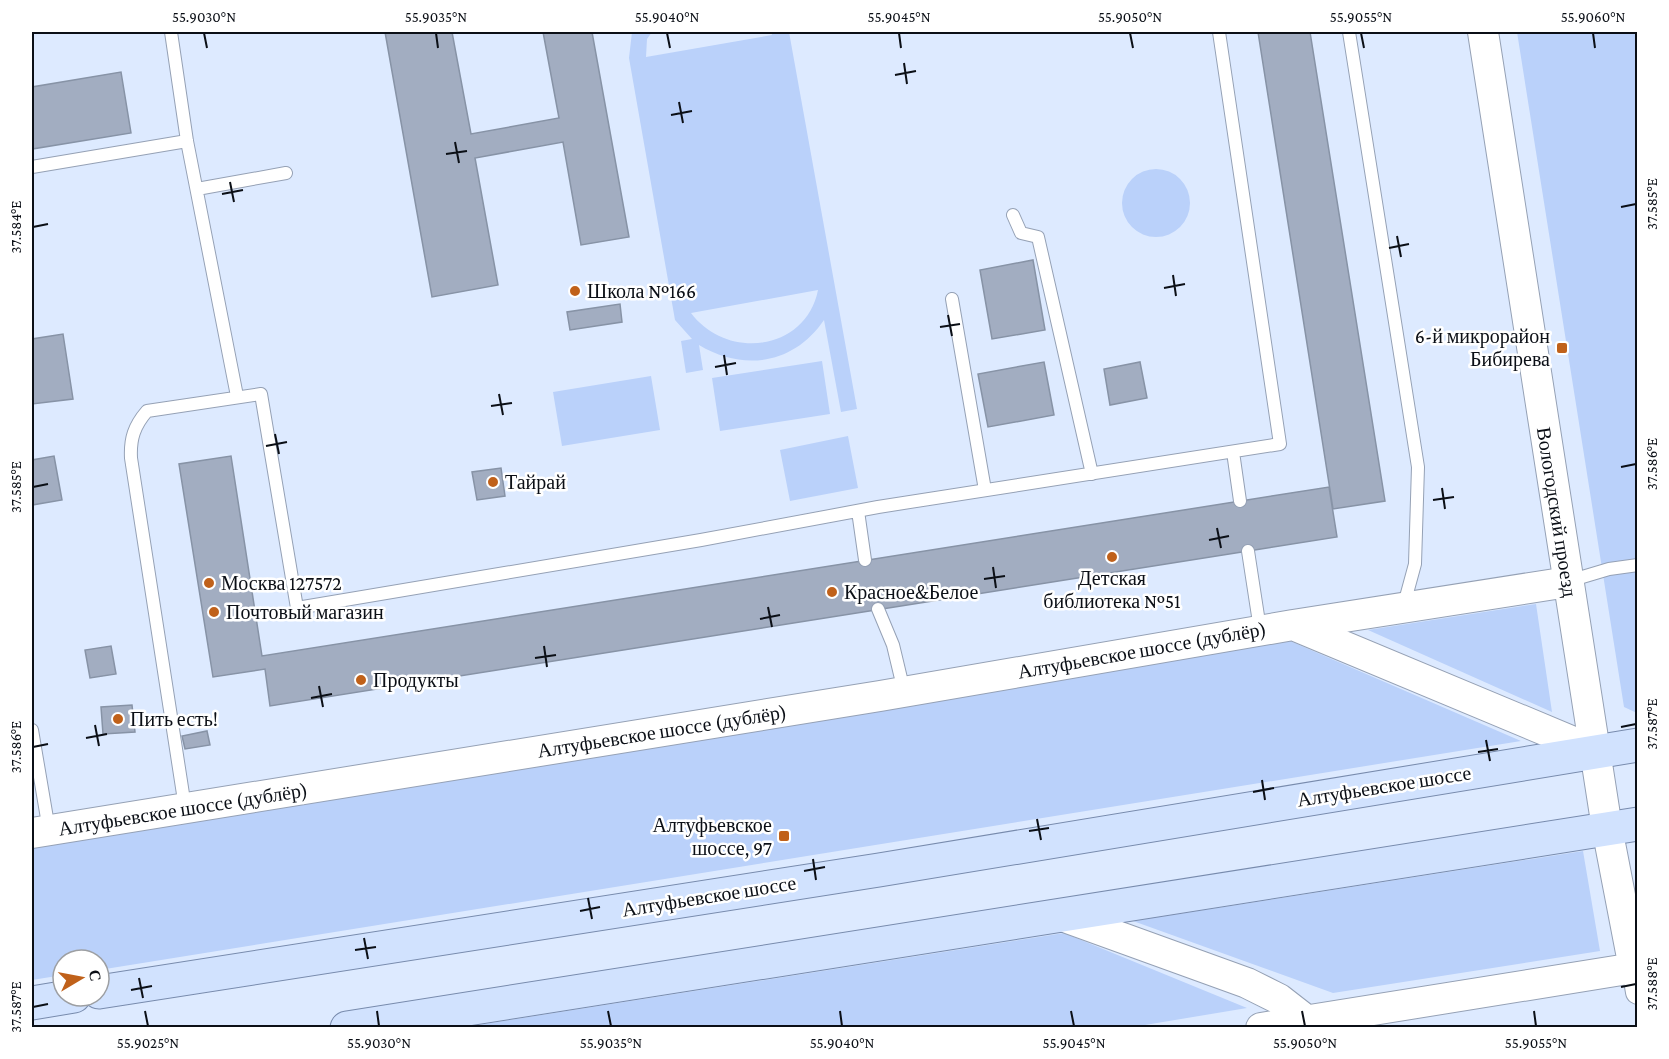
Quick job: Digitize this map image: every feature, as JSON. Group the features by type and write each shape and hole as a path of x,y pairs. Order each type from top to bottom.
{"main road":[{"name":"Алтуфьевское шоссе","path":"111,990 879,870 1638,745"},
{"path":"347,1028 1622,826"},
{"path":"32,1003 51,1000"}],"street":[{"name":"Вологодский проезд","path":"1483,32 1595,751 1622,826 1636,975"},
{"name":"Алтуфьевское шоссе (дублёр)","path":"40,831 904,691 1260,630 1568,582"},
{"name":"Алтуфьевское шоссе (дублёр)","path":"1293,625 1595,751"},
{"path":"1059,915 1247,982 1279,999 1307,1024"},
{"path":"1261,1028 1307,1024 1636,975"}],"lane":[{"path":"171,32 187,141 237,396"},
{"path":"185,809 130,444 133,432 147,411 261,394 297,608 701,540 858,511 1280,444 1219,32"},
{"path":"1349,32 1418,467 1415,564 1403,608"},
{"path":"32,166 187,141"},
{"path":"197,189 286,173"},
{"path":"1013,215 1021,233 1038,237 1092,474"},
{"path":"952,299 985,490"},
{"path":"1233,452 1240,501"},
{"path":"858,511 865,560"},
{"path":"1248,551 1260,630"},
{"path":"1568,582 1609,570 1638,565"},
{"path":"878,609 893,645 904,691"},
{"path":"32,730 40,831"}],"shaded area":[{"path":"632,32 652,32 647,39 646,57 772,35 771,32 789,32 857,409 841,412 824,320 812,335 798,346 767,359 750,361 733,359 699,345 703,370 686,373 681,341 692,339 675,320 629,58","holes":["818,290 811,310 798,326 782,337 764,342 744,343 724,338 706,328 691,313"]},
{"path":"1517,32 1637,32 1637,713 1624,707"},
{"path":"1156,169 1169,172 1180,179 1187,190 1190,203 1187,216 1180,227 1169,234 1156,237 1143,234 1132,227 1125,216 1122,203 1125,190 1132,179 1143,172"},
{"path":"822,361 830,414 720,431 712,378"},
{"path":"651,376 660,430 562,446 553,392"},
{"path":"848,436 858,488 790,501 780,450"},
{"path":"1536,604 1552,712 1368,630"},
{"path":"1290,641 1521,741 111,968 111,948 51,948 51,977 32,980 32,843"},
{"path":"1583,851 1600,951 1333,993 1133,921"},
{"path":"1064,933 1247,1008 1127,1028 465,1027"}],"building":[{"path":"385,32 452,32 471,134 559,118 543,32 592,32 629,237 581,245 563,142 475,158 498,285 432,297"},
{"path":"1258,32 1310,32 1385,501 1333,509"},
{"path":"121,72 131,133 32,149 32,87"},
{"path":"1033,260 1045,330 992,339 980,270"},
{"path":"620,304 622,322 570,330 567,312"},
{"path":"63,334 73,399 32,404 32,339"},
{"path":"1044,362 1054,415 988,427 978,374"},
{"path":"1140,362 1147,398 1110,405 1104,369"},
{"path":"54,456 62,500 32,505 32,460"},
{"path":"231,456 262,656 1329,487 1337,537 270,706 265,669 213,677 179,464"},
{"path":"501,468 505,496 477,500 472,472"},
{"path":"111,646 116,674 90,678 85,650"},
{"name":"Пить есть!","path":"132,705 135,732 103,734 101,707"},
{"path":"207,731 210,745 185,749 182,736"}],"place":[{"name":"Школа №166","path":"575,291"},
{"name":"6-й микрорайон Бибирева","path":"1562,348"},
{"name":"Тайрай","path":"493,482"},
{"name":"Детская библиотека №51","path":"1112,557"},
{"name":"Москва 127572","path":"209,583"},
{"name":"Красное&Белое","path":"832,592"},
{"name":"Почтовый магазин","path":"214,612"},
{"name":"Продукты","path":"361,680"},
{"name":"Пить есть!","path":"118,719"},
{"name":"Алтуфьевское шоссе, 97","path":"784,836"}]}
